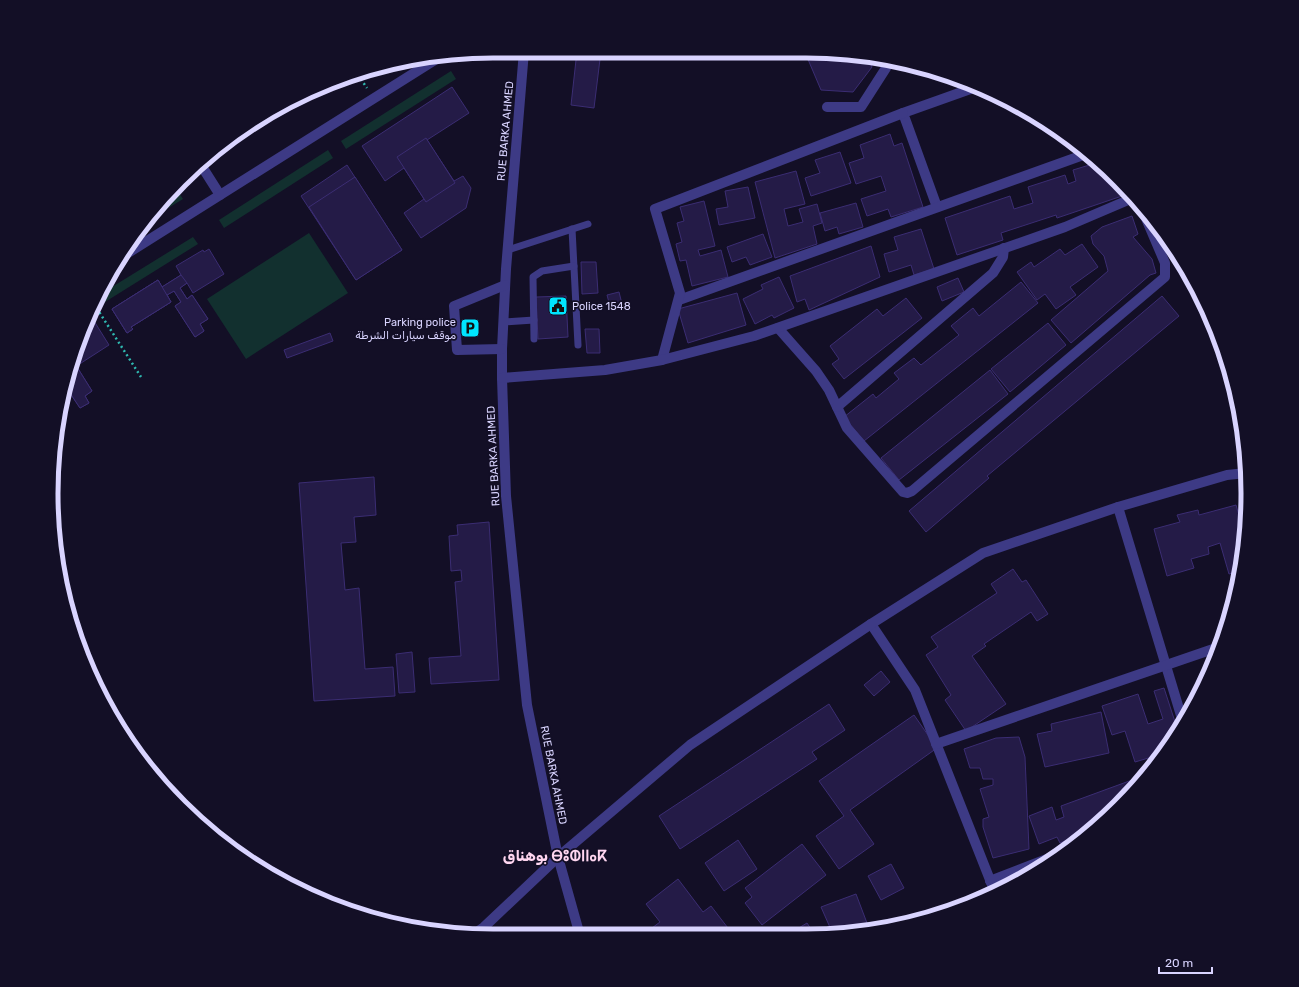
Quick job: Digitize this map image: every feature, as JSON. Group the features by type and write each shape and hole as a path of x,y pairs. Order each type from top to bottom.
{"street":[{"name":"RUE BARKA AHMED","path":"523,58 505,285 502,349 506,496 527,705 558,857 578,929"},
{"path":"132,250 430,63"},
{"path":"827,107 861,107 886,65"},
{"path":"662,360 679,300 679,285 655,209 903,113 968,90"},
{"path":"903,113 937,207"},
{"path":"679,300 1081,156"},
{"path":"203,169 220,195"},
{"path":"502,378 605,370 662,360 754,336 1065,227 1127,200"},
{"path":"778,328 816,372 829,390 847,428 903,492 907,493 912,491 1165,277 1165,263 1149,226"},
{"path":"836,407 993,273 1003,257 1004,248"},
{"path":"502,349 457,350 454,306 505,285"},
{"path":"484,929 558,857 690,745 871,624 983,553 1118,507 1227,475 1240,474"},
{"path":"1118,507 1181,715"},
{"path":"871,624 915,690 992,886 1015,875"},
{"path":"936,744 1212,650"}],"lane":[{"path":"508,250 588,224"},
{"path":"572,229 578,345"},
{"path":"534,339 533,278 542,271 574,266"},
{"path":"504,322 534,320"}],"path":[{"path":"98,311 141,377"}],"green space":[{"path":"451,71 456,79 346,149 341,141"},
{"path":"328,150 333,158 224,228 219,220"},
{"path":"179,193 183,199 160,213"},
{"path":"309,233 348,293 246,359 207,299"},
{"path":"193,237 198,244 105,302 103,300 109,289"}],"building":[{"path":"576,58 600,58 594,108 571,105"},
{"path":"807,58 834,59 870,63 872,67 853,92 821,90"},
{"path":"452,87 469,113 427,140 454,181 463,176 471,188 466,208 421,238 404,213 424,199 404,168 385,181 362,146"},
{"path":"890,134 894,146 902,143 923,207 891,217 888,209 867,216 861,199 886,191 881,176 856,184 849,163 864,158 860,145"},
{"path":"426,138 455,183 426,202 397,157"},
{"path":"840,152 851,183 811,196 805,178 820,173 815,160"},
{"path":"1091,164 1123,196 1057,218 1056,215 1001,233 1003,240 957,255 945,218 1010,196 1014,209 1033,203 1028,187 1065,175 1068,184 1076,181 1073,170"},
{"path":"347,165 402,250 356,280 301,196"},
{"path":"796,171 805,204 784,209 788,226 803,222 799,209 817,204 822,223 813,226 817,244 775,258 755,182"},
{"path":"355,177 402,250 356,280 309,207"},
{"path":"748,187 755,218 719,225 716,209 728,207 725,191"},
{"path":"704,201 715,246 698,250 700,256 721,250 728,277 692,286 686,260 680,261 676,244 682,242 677,223 684,221 680,207"},
{"path":"856,203 863,227 839,234 837,227 825,231 820,213"},
{"path":"1132,216 1138,234 1133,237 1152,259 1156,273 1150,275 1071,343 1051,320 1108,271 1104,256 1093,244 1091,236 1102,227"},
{"path":"921,229 934,269 914,275 911,265 889,272 884,254 898,250 894,237"},
{"path":"763,234 772,257 750,265 746,257 732,262 727,247"},
{"path":"1082,244 1098,267 1070,287 1076,295 1056,309 1045,294 1037,300 1017,272 1031,262 1034,267 1060,249 1065,255"},
{"path":"871,246 880,277 809,310 805,299 797,302 790,276"},
{"path":"209,249 224,274 193,293 187,283 180,288 187,299 192,295 208,319 200,324 204,331 195,337 175,306 181,302 174,291 167,295 171,302 131,327 133,329 127,333 112,309 158,280 162,287 181,275 176,266 203,250 204,252"},
{"path":"581,262 596,262 598,293 582,294"},
{"path":"181,275 187,283 180,288 187,299 192,295 208,319 200,324 204,331 195,337 175,306 181,302 174,291 167,295 171,302 131,327 133,329 127,333 112,309 158,280 162,287"},
{"path":"779,277 794,308 774,318 772,315 755,324 743,299 763,289 761,285"},
{"path":"958,278 964,292 942,301 937,287"},
{"path":"158,280 171,302 131,327 133,329 127,333 112,309"},
{"path":"1021,282 1038,303 864,441 844,417 873,394 876,398 899,379 894,373 914,358 921,365 959,335 951,326 973,308 979,316"},
{"path":"619,292 623,308 611,310 607,295"},
{"path":"737,293 746,325 688,343 678,309"},
{"path":"566,296 568,337 538,339 536,297"},
{"path":"1162,296 1179,316 987,476 989,478 926,532 909,511"},
{"path":"906,298 922,318 844,379 832,364 839,359 830,346 877,309 883,316"},
{"path":"94,321 109,345 78,365 81,354"},
{"path":"1048,323 1066,345 1010,392 991,369"},
{"path":"585,329 599,329 600,353 587,353"},
{"path":"330,333 333,341 287,358 284,350"},
{"path":"77,367 92,391 85,396 89,403 80,408 70,393"},
{"path":"77,367 92,391 85,396 89,403 80,408 70,393"},
{"path":"990,370 1008,394 899,480 881,458"},
{"path":"374,477 376,515 354,517 356,542 341,543 345,590 359,588 365,669 393,667 395,696 314,701 299,483"},
{"path":"1236,505 1240,519 1234,573 1229,574 1220,543 1208,547 1209,554 1191,559 1194,568 1167,576 1154,529 1180,522 1177,515 1198,510 1199,515"},
{"path":"489,522 499,680 431,684 429,658 461,656 455,582 462,581 461,570 451,571 449,536 458,535 457,525"},
{"path":"1013,569 1022,582 1026,580 1048,614 1037,621 1031,612 984,644 986,646 972,656 1006,704 966,731 945,700 951,695 926,655 938,647 931,637 997,593 991,584"},
{"path":"412,652 415,692 399,693 396,654"},
{"path":"881,671 890,682 874,696 864,685"},
{"path":"1164,688 1175,723 1153,757 1135,762 1125,731 1112,735 1102,706 1138,694 1148,724 1163,719 1154,691"},
{"path":"829,704 845,730 812,752 817,759 680,849 659,816"},
{"path":"1101,712 1109,753 1045,767 1037,734 1052,731 1051,724"},
{"path":"914,715 937,748 850,810 874,844 839,869 816,836 844,816 819,781"},
{"path":"1019,737 1025,757 1029,849 993,858 983,827 983,819 989,817 980,789 993,785 993,779 983,779 980,768 970,768 964,749 996,738"},
{"path":"1132,780 1133,781 1093,821 1072,839 1060,843 1057,837 1039,844 1029,816 1052,807 1056,820 1064,817 1061,806"},
{"path":"738,840 757,869 724,891 705,863"},
{"path":"802,844 826,875 762,925 745,903 752,897 745,888"},
{"path":"891,864 904,888 881,900 868,876"},
{"path":"678,879 703,912 711,906 729,929 653,929 652,928 660,922 646,904"},
{"path":"856,894 867,924 830,928 821,907"},
{"path":"807,923 811,929 806,929 797,929"}],"place":[{"name":"Police 1548","path":"558,306"},
{"name":"Parking police موقف سيارات الشرطة","path":"470,328"}],"district":[{"name":"بوهناق ⴱⵓⵀⵏⵏⴰⴽ","path":"555,856"}]}
